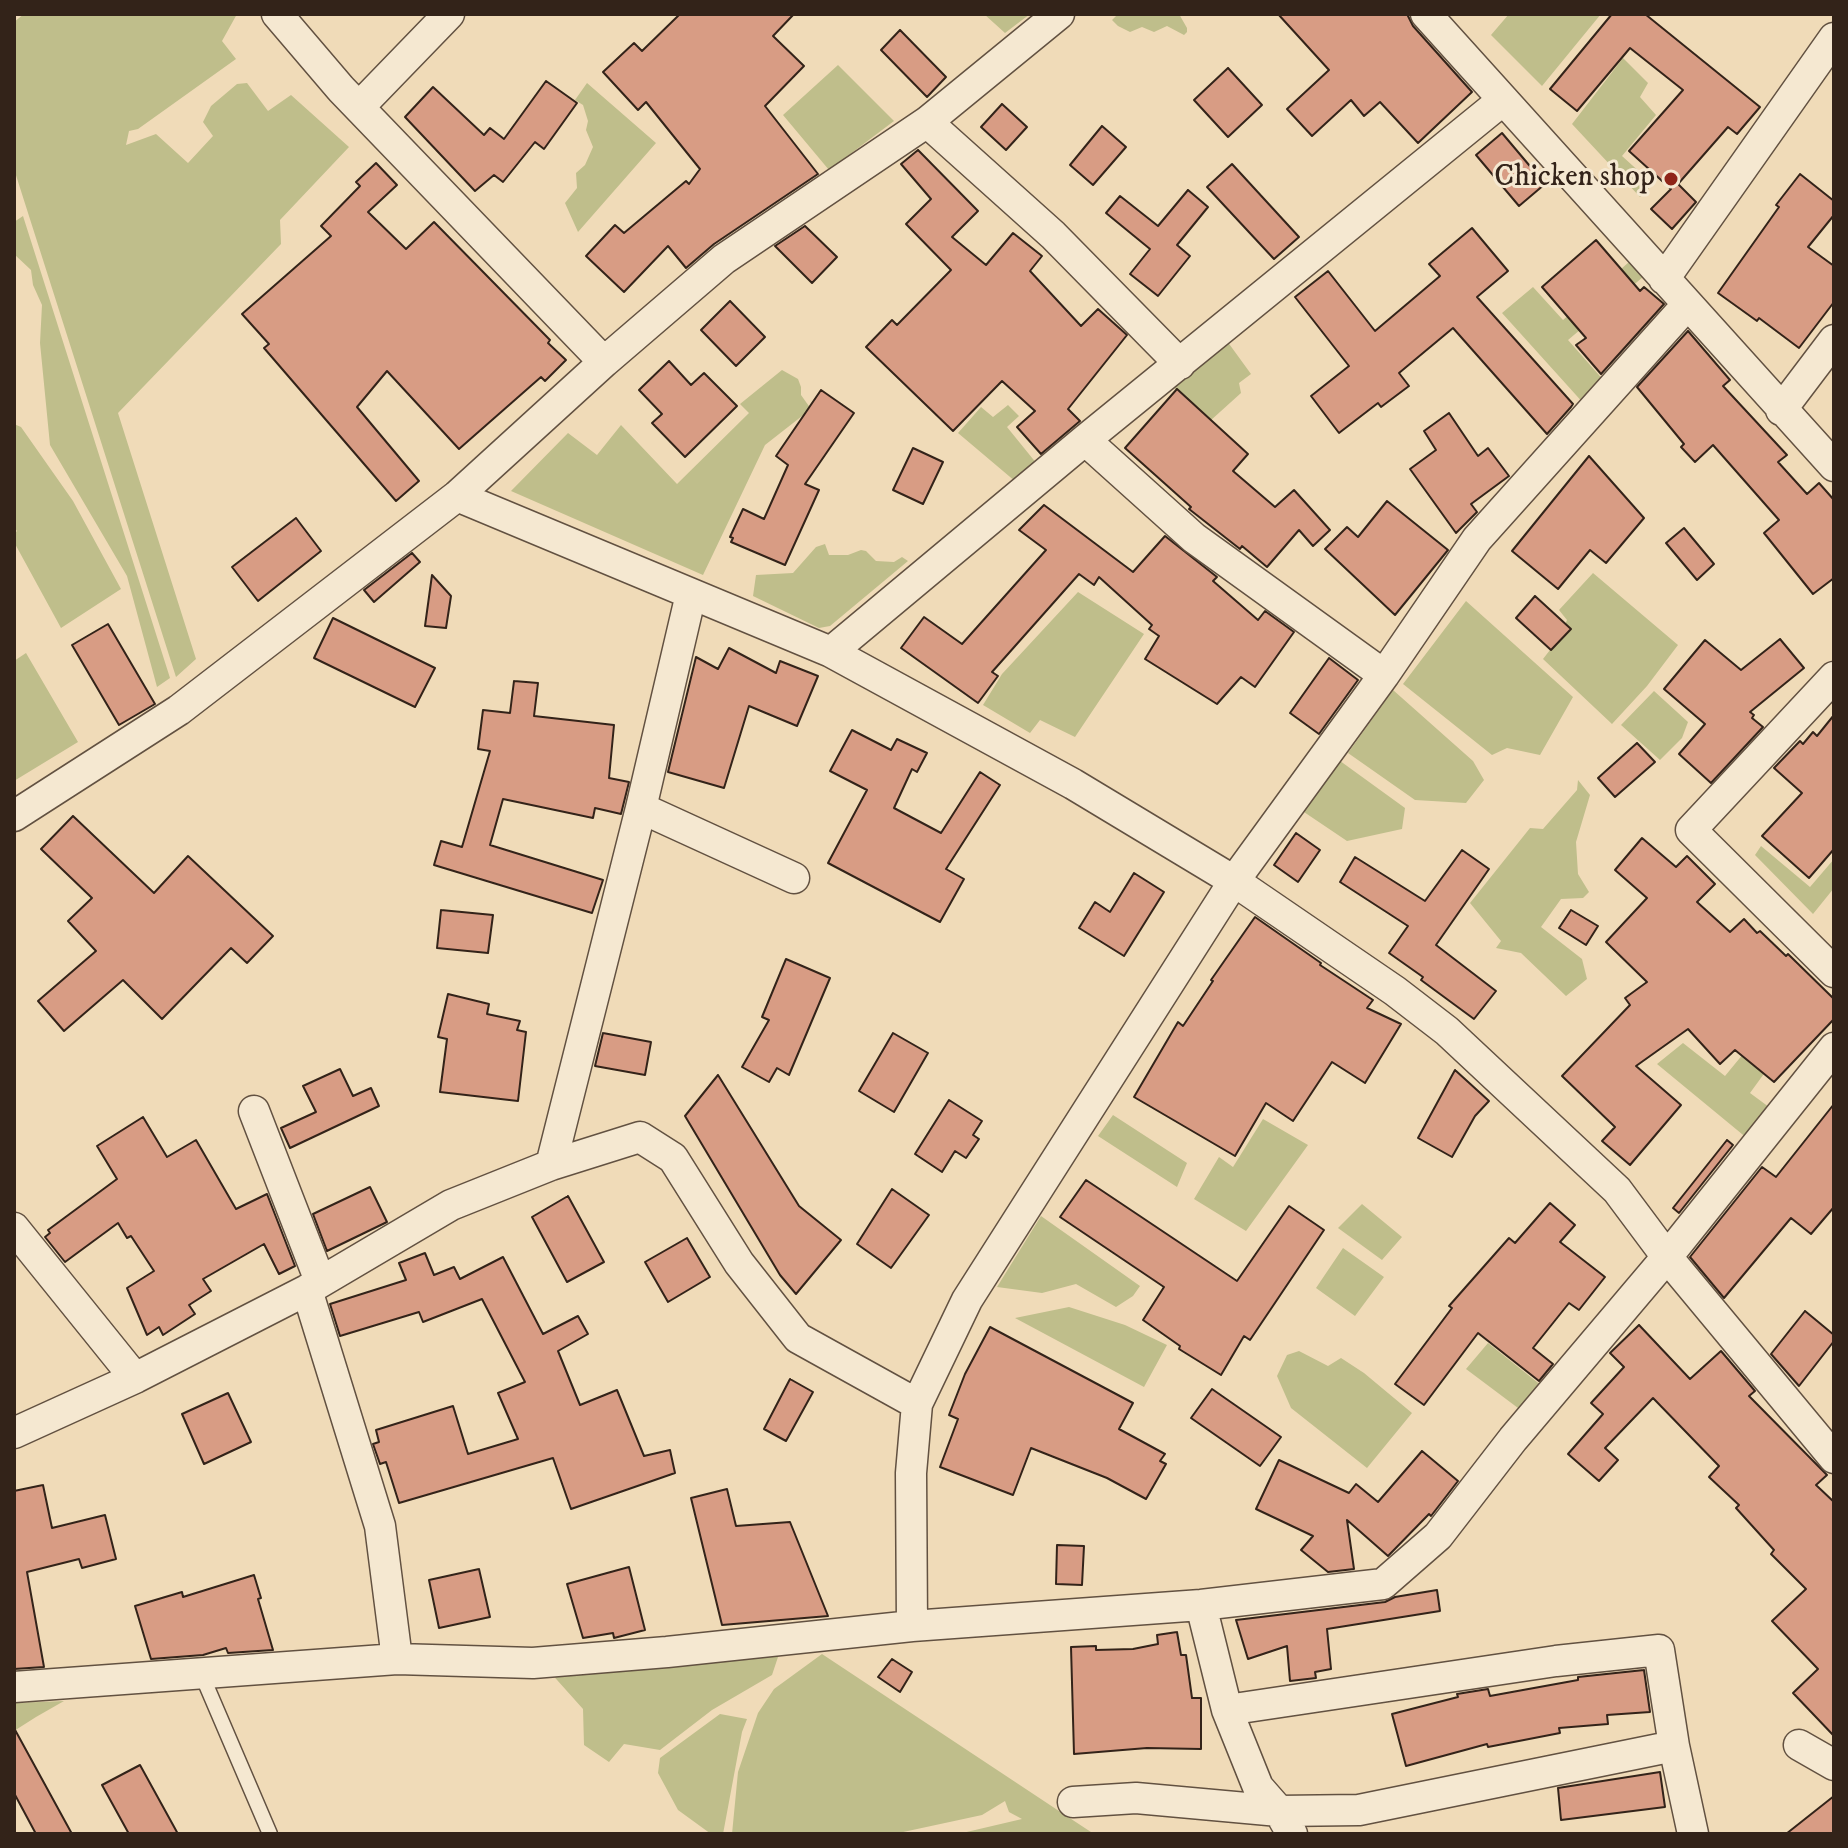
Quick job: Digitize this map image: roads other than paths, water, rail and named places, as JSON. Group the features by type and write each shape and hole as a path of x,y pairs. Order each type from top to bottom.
{"street":[{"path":"277,14 359,107 604,362"},
{"path":"359,107 449,14"},
{"path":"14,816 179,710 457,496 604,362 724,259 927,122 1059,14"},
{"path":"1444,21 1503,100 1834,466"},
{"path":"1664,279 1834,38"},
{"path":"831,652 1085,440 1503,100"},
{"path":"927,122 1053,235 1180,364"},
{"path":"912,1626 911,1473 917,1404 967,1300 1234,881 1384,675 1477,539 1687,305"},
{"path":"1781,410 1834,340"},
{"path":"1085,440 1194,538 1384,675"},
{"path":"457,496 831,652 1073,784 1234,881 1395,991 1447,1031 1617,1190 1667,1257 1834,1458"},
{"path":"551,1165 691,594"},
{"path":"1834,677 1691,830 1834,972"},
{"path":"641,808 794,878"},
{"path":"14,1687 397,1659 533,1663 912,1626 1201,1605 1383,1584 1438,1536 1513,1439 1667,1257 1834,1048"},
{"path":"254,1111 314,1285 380,1526 397,1659"},
{"path":"14,1433 135,1378 314,1285 451,1205 551,1165 640,1137 673,1158 739,1263 798,1338 917,1404"},
{"path":"14,1228 135,1378"},
{"path":"1201,1605 1227,1710 1258,1787 1285,1822"},
{"path":"1227,1710 1556,1661 1659,1650 1674,1746 1693,1834"},
{"path":"1799,1745 1834,1765"},
{"path":"1073,1802 1136,1798 1285,1822 1359,1810 1674,1746"}],"lane":[{"path":"201,1673 270,1834"}],"place":[{"name":"Chicken shop","path":"1671,179"}]}
